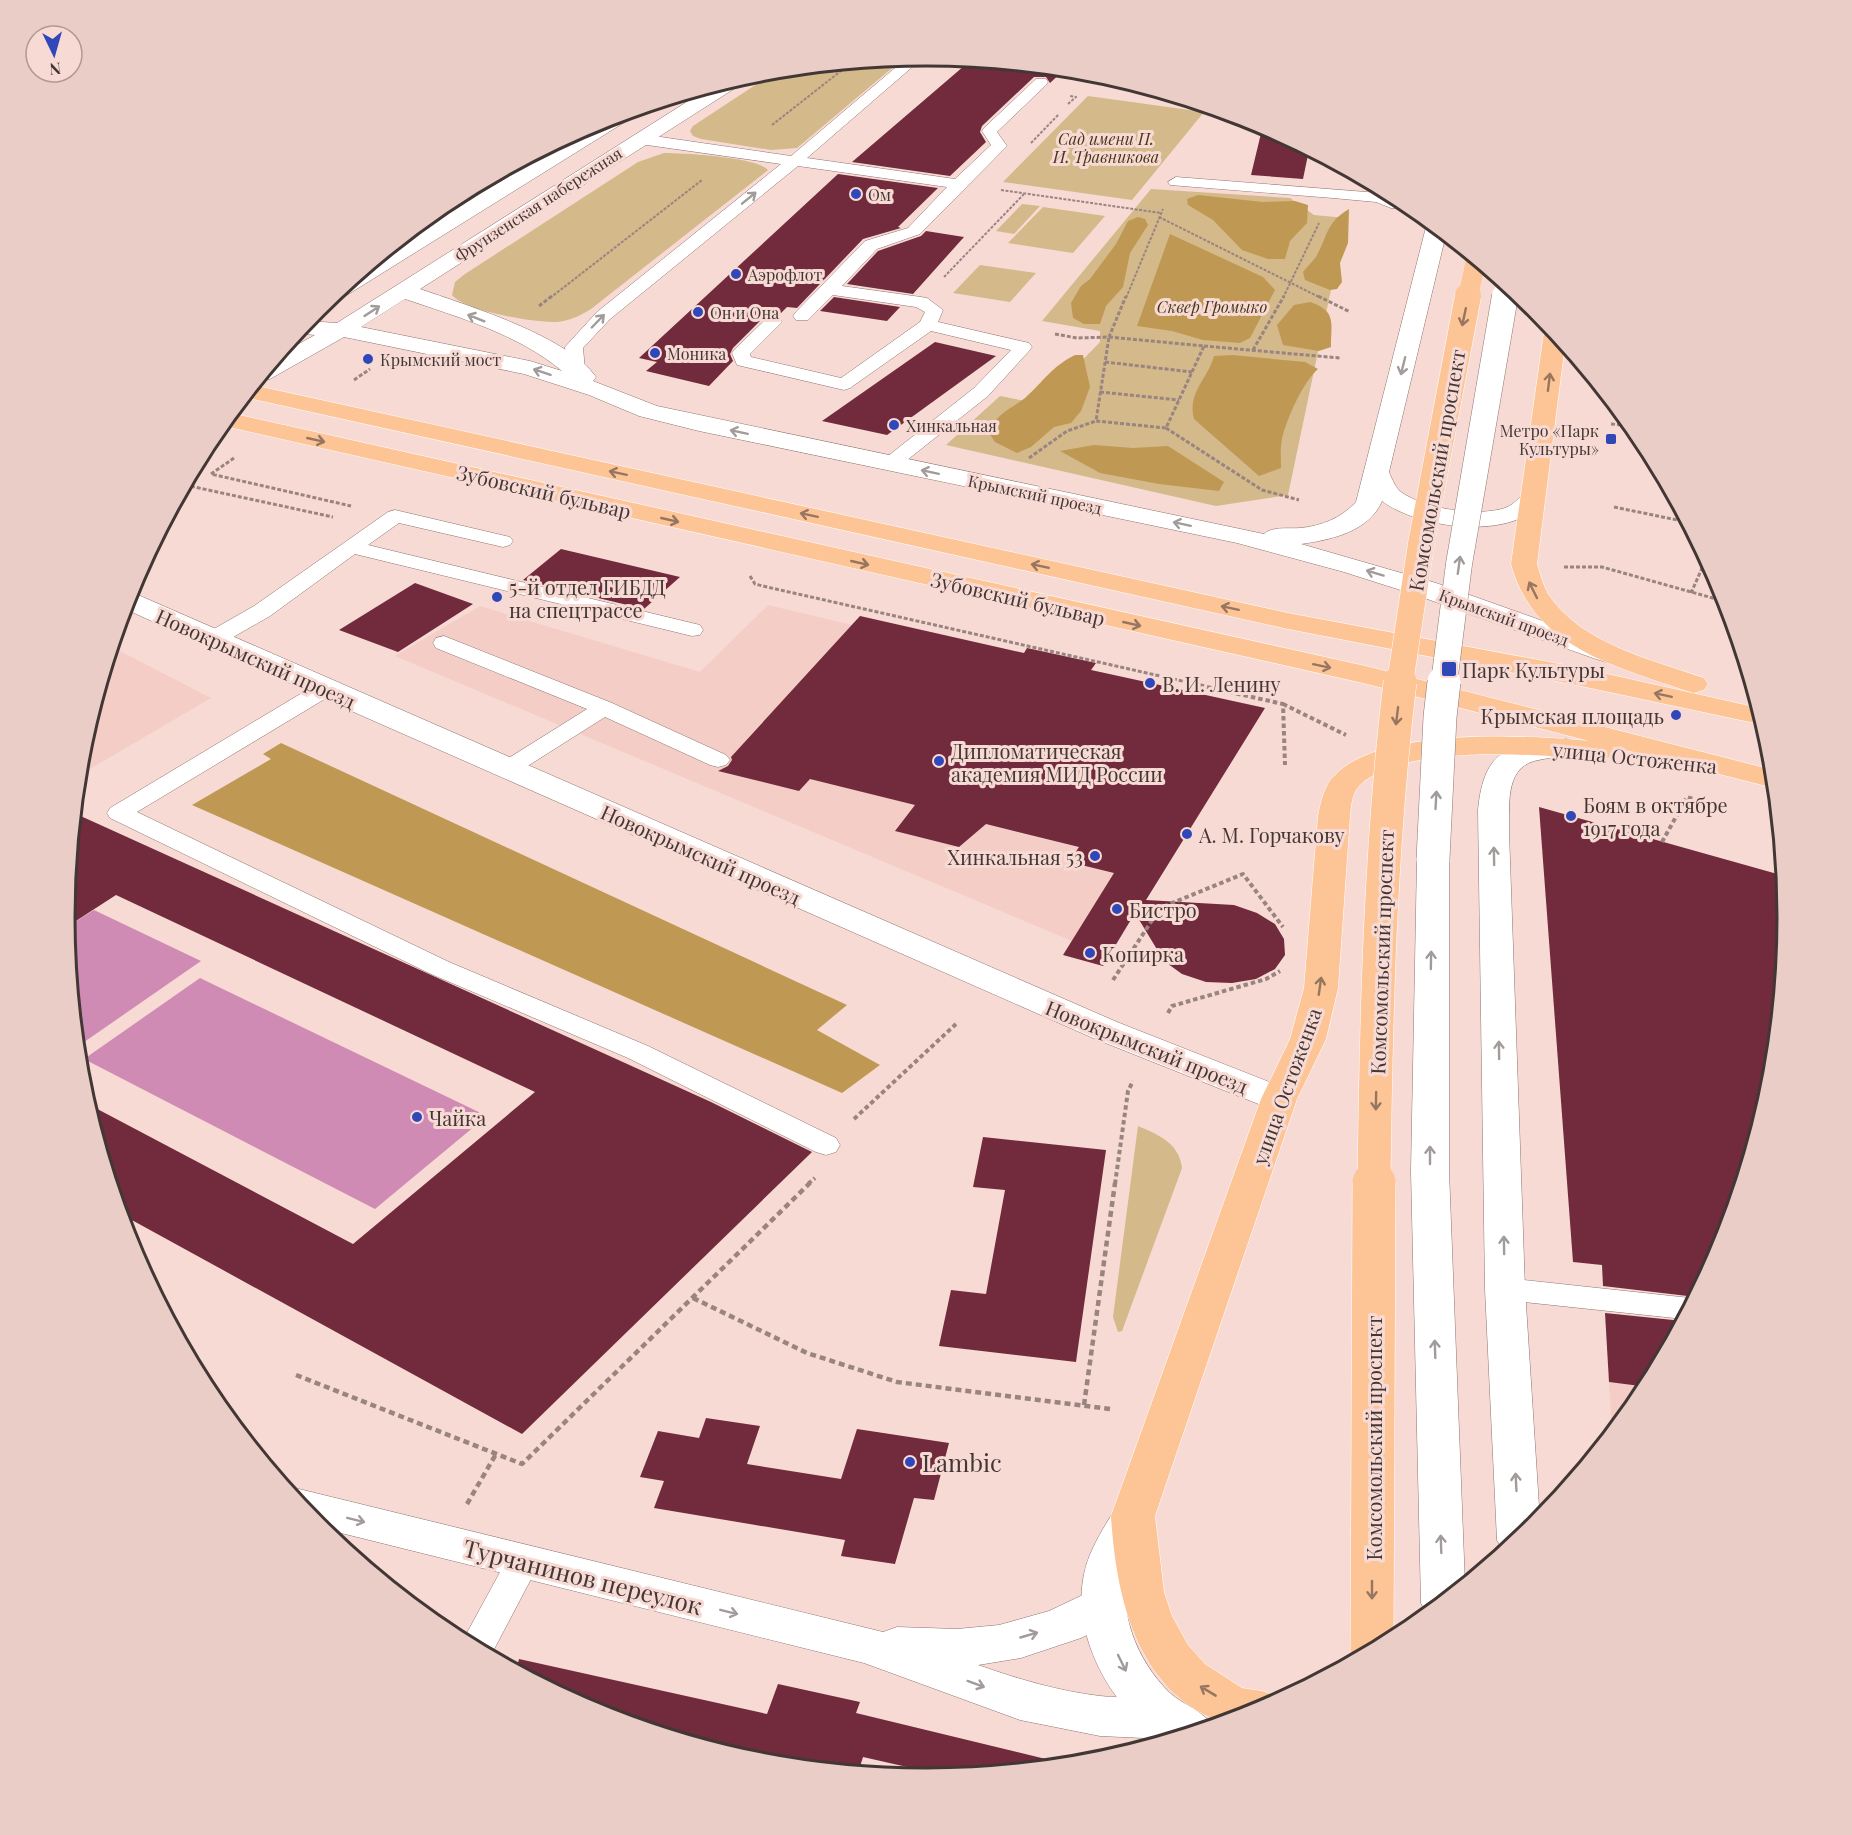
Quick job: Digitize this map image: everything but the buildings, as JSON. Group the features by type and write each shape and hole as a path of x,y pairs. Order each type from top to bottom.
{"main road":[{"name":"Фрунзенская набережная","path":"279,365 341,330 713,93"},
{"name":"Фрунзенская набережная","path":"380,264 587,137"},
{"path":"1240,536 1279,538 1327,531 1346,524 1360,515 1368,504 1435,236"},
{"name":"Комсомольский проспект","path":"1372,1642 1374,1166 1377,1006 1384,853 1396,716 1418,560 1474,267"},
{"path":"403,291 532,341 561,357 597,390"},
{"name":"Комсомольский проспект","path":"1443,1594 1430,1171 1433,859 1440,717 1459,564 1494,350 1506,295"},
{"name":"Крымский проезд","path":"312,328 341,330 530,368 597,390 658,414 1240,536 1354,566 1426,589 1749,703"},
{"path":"1554,343 1524,564 1535,595 1551,616 1608,654"},
{"name":"Зубовский бульвар","path":"255,393 1288,621 1576,676 1752,715"},
{"name":"Зубовский бульвар","path":"234,421 1370,676 1765,777"},
{"path":"1377,474 1385,490 1404,504 1449,517 1500,517 1524,507 1532,499"},
{"name":"Новокрымский проезд","path":"135,603 325,690 1150,1049 1279,1099"},
{"path":"1518,1529 1505,1288 1493,832 1495,782 1501,768 1525,753 1574,748"},
{"name":"улица Остоженка","path":"1179,1726 1145,1699 1128,1676 1114,1646 1133,1516 1279,1099 1308,1039 1321,988 1334,816 1337,797 1346,781 1377,760 1426,749 1574,748 1644,755 1731,768"},
{"name":"Турчанинов переулок","path":"315,1510 867,1645 1020,1700 1100,1716 1179,1726"},
{"name":"улица Остоженка","path":"1121,1594 1147,1614 1163,1647 1191,1682 1233,1706 1243,1708"},
{"name":"Турчанинов переулок","path":"867,1645 960,1648 1011,1640 1070,1624 1121,1594"}],"lane":[{"path":"576,370 574,347 603,316 794,161 905,67"},
{"path":"802,316 871,245 914,231 999,146 989,131 1041,82"},
{"path":"640,139 959,184"},
{"path":"1176,182 1333,193 1383,200"},
{"path":"773,322 741,353 743,361 844,384 928,325 934,310 921,302 829,289"},
{"path":"890,464 981,392 1023,347 928,325"},
{"path":"213,639 267,607 399,512 503,541"},
{"path":"351,547 692,630"},
{"path":"444,643 604,708 718,760"},
{"path":"325,690 119,813 440,968 638,1052 826,1145"},
{"path":"507,769 604,708"},
{"path":"1505,1288 1682,1308"},
{"path":"480,1642 523,1562"}],"path":[{"path":"532,312 841,71"},
{"path":"1096,421 1109,337 1176,182"},
{"path":"996,190 1160,215 1350,312"},
{"path":"1253,350 1292,282 1333,193"},
{"path":"921,302 1024,194"},
{"path":"1077,338 1109,337 1340,358"},
{"path":"1167,429 1204,345"},
{"path":"1105,362 1192,372"},
{"path":"353,381 372,367"},
{"path":"1100,392 1179,400"},
{"path":"1027,459 1067,431 1096,421 1167,429 1262,490 1300,500"},
{"path":"1611,424 1620,425"},
{"path":"234,458 211,474 341,504"},
{"path":"193,486 339,519"},
{"path":"347,513 355,507"},
{"path":"1614,507 1679,520"},
{"path":"1557,566 1602,567 1716,599"},
{"path":"1691,593 1702,568"},
{"path":"750,576 755,584 767,587 1283,704 1356,740"},
{"path":"1283,704 1285,765"},
{"path":"1662,842 1686,797 1707,803"},
{"path":"1113,980 1160,908 1243,874 1288,936"},
{"path":"1172,1006 1266,979 1281,969 1286,962"},
{"path":"296,1375 522,1464 832,1162 826,1145 956,1024"},
{"path":"1084,1406 1128,1090"},
{"path":"693,1298 807,1353 897,1382 1110,1409"},
{"path":"471,1497 496,1454"}],"shaded area":[{"name":"Дипломатическая академия МИД России","path":"768,605 852,625 860,616 1024,653 1027,648 1096,663 1092,670 1265,708 1156,884 1129,923 1089,913 1072,941 395,656 480,606 700,672"},
{"path":"118,650 211,698 88,770 104,697"},
{"path":"94,910 201,961 84,1042 76,973 75,922"},
{"path":"200,978 487,1116 375,1209 87,1061 87,1057"},
{"path":"1609,1382 1637,1386 1634,1391 1611,1423"}],"green space":[{"path":"893,67 797,148 771,150 701,139 693,136 690,131 693,126 760,82 815,73"},
{"name":"Сад имени П. И. Травникова","path":"1088,96 1204,112 1132,200 1003,182"},
{"path":"664,153 735,159 750,162 768,170 591,309 574,318 556,322 517,318 470,306 452,295 455,282 465,274 638,162"},
{"name":"Сквер Громыко","path":"1151,189 1290,198 1314,215 1346,218 1288,495 1216,506 946,445 1000,396 1040,404 1100,342 1100,331 1042,321"},
{"path":"1198,195 1263,202 1295,201 1308,205 1307,223 1290,241 1285,259 1268,259 1242,250 1213,220 1188,205 1187,199"},
{"path":"1022,204 1040,206 1014,234 996,231"},
{"path":"1043,207 1105,216 1073,253 1008,243"},
{"path":"1349,209 1348,243 1340,263 1342,282 1337,289 1330,290 1305,280 1303,272 1316,257 1331,225"},
{"path":"1138,217 1145,219 1148,225 1130,253 1123,287 1106,306 1100,324 1084,324 1073,318 1071,303 1081,286 1090,279 1116,244 1128,221"},
{"path":"1170,234 1263,277 1275,290 1250,338 1240,343 1203,340 1172,331 1137,326"},
{"path":"980,265 1036,273 1010,302 953,293"},
{"path":"1310,302 1325,309 1329,314 1331,347 1319,351 1283,345 1277,325 1294,305"},
{"path":"1075,355 1083,355 1090,387 1081,411 1071,423 1054,427 1031,447 1017,453 995,442 989,433 999,416 1025,398 1060,364"},
{"path":"1232,355 1305,362 1318,369 1301,392 1287,422 1281,442 1281,468 1259,476 1194,419 1193,401 1214,356"},
{"path":"1094,445 1133,448 1168,446 1224,482 1219,491 1159,484 1100,473 1060,451"},
{"path":"281,743 847,1005 817,1030 880,1065 842,1093 192,805 271,759 263,754"},
{"path":"1138,1126 1167,1141 1177,1152 1182,1168 1122,1331 1118,1332 1113,1317"}],"place":[{"name":"Ом","path":"856,194"},
{"name":"Аэрофлот","path":"736,274"},
{"name":"Он и Она","path":"698,312"},
{"name":"Моника","path":"655,353"},
{"name":"Крымский мост","path":"368,359"},
{"name":"Хинкальная","path":"894,425"},
{"name":"Метро «Парк Культуры»","path":"1611,439"},
{"name":"5-й отдел ГИБДД на спецтрассе","path":"497,597"},
{"name":"Парк Культуры","path":"1449,669"},
{"name":"В. И. Ленину","path":"1150,683"},
{"name":"Крымская площадь","path":"1676,715"},
{"name":"Дипломатическая академия МИД России","path":"939,761"},
{"name":"Боям в октябре 1917 года","path":"1571,816"},
{"name":"А. М. Горчакову","path":"1187,834"},
{"name":"Хинкальная 53","path":"1095,856"},
{"name":"Бистро","path":"1117,909"},
{"name":"Копирка","path":"1090,953"},
{"name":"Чайка","path":"417,1117"},
{"name":"Lambic","path":"910,1462"}]}
